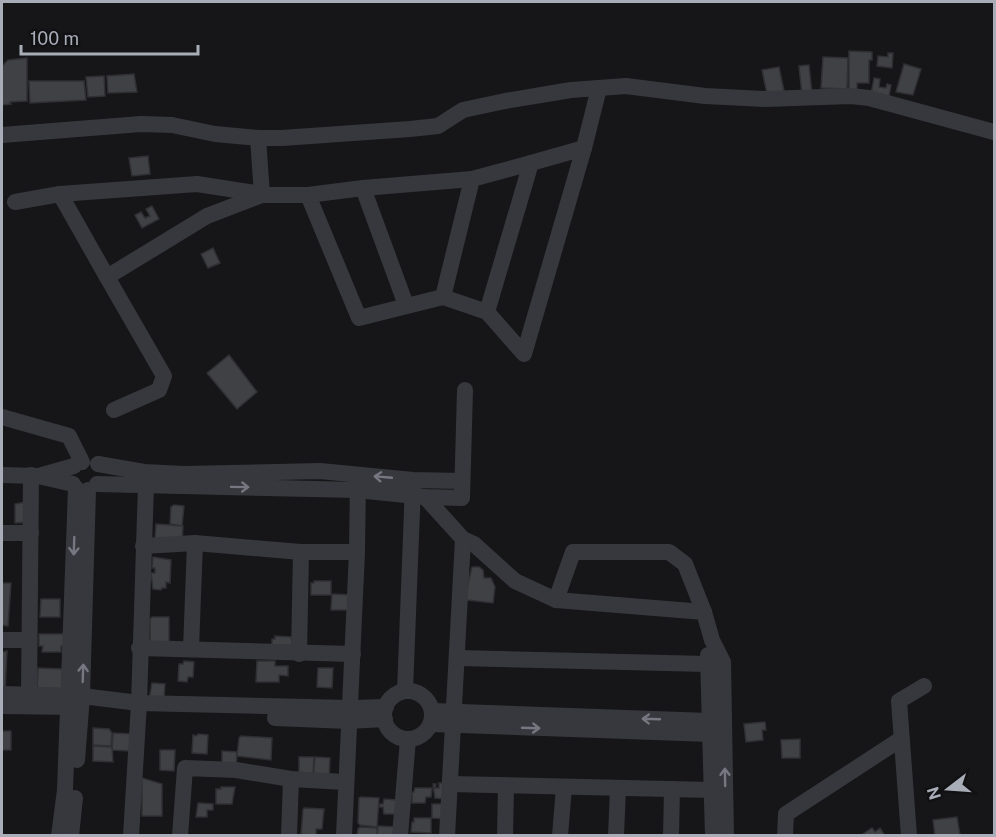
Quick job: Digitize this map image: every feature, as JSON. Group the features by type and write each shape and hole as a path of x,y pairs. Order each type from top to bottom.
{"street":[{"path":"2,135 141,124 172,125 215,134 282,138 438,126 463,110 571,90 626,86 705,96 766,99 869,98 994,132"},
{"path":"308,195 359,318 443,297 487,312 524,354 584,148 599,88"},
{"path":"258,138 262,195"},
{"path":"15,202 60,194 197,184 262,195 308,195 472,178 584,148"},
{"path":"487,312 531,163"},
{"path":"443,297 472,178"},
{"path":"363,188 406,305"},
{"path":"60,194 164,376 159,390 114,410"},
{"path":"107,278 207,216 262,195"},
{"path":"35,475 83,486 184,474 320,471 358,483 417,491 462,489 465,390"},
{"path":"2,417 69,436 85,464 99,479 83,486"},
{"path":"83,486 70,475 85,464"},
{"path":"2,475 35,475 85,464 145,478"},
{"path":"28,694 31,533 35,475"},
{"path":"132,836 145,478"},
{"path":"344,836 358,483"},
{"path":"71,836 83,486"},
{"path":"417,491 464,539 474,544 515,580 556,600 704,612"},
{"path":"405,691 417,491"},
{"path":"2,533 31,533"},
{"path":"447,836 464,539"},
{"path":"143,546 195,543 301,552 357,552"},
{"path":"191,649 195,543"},
{"path":"299,654 301,552"},
{"path":"556,600 573,552 669,552 685,564 704,612 711,640 723,662 726,836"},
{"path":"2,640 29,640"},
{"path":"711,640 708,664 713,836"},
{"path":"139,648 353,654"},
{"path":"457,658 708,664"},
{"path":"909,836 898,701 924,686"},
{"path":"405,691 413,691 426,698 431,718 426,732 408,739 393,734 385,713 392,697 405,691"},
{"path":"2,694 28,694 138,707 349,715 385,713"},
{"path":"2,706 75,701"},
{"path":"58,836 75,701"},
{"path":"431,718 709,728"},
{"path":"400,836 408,739"},
{"path":"785,836 786,814 901,739"},
{"path":"180,836 184,768 236,770 291,779 345,782"},
{"path":"289,836 291,779"},
{"path":"450,784 712,790"},
{"path":"505,836 507,786"},
{"path":"560,836 564,787"},
{"path":"616,836 618,788"},
{"path":"671,836 672,789"}],"building":[{"path":"849,51 872,52 872,60 869,60 869,83 857,83 857,90 849,89"},
{"path":"888,53 893,53 892,68 877,66 878,56 888,57"},
{"path":"823,57 848,58 847,89 821,88"},
{"path":"27,58 27,101 2,105 2,66 8,60"},
{"path":"904,64 921,69 913,95 896,92"},
{"path":"809,65 812,94 802,95 799,66"},
{"path":"779,67 784,91 767,94 762,70"},
{"path":"134,74 137,92 108,93 107,76"},
{"path":"104,76 105,96 88,97 86,77"},
{"path":"874,78 880,79 879,87 886,88 887,84 891,85 889,97 871,94"},
{"path":"29,81 84,81 86,100 30,103"},
{"path":"148,156 150,174 132,176 129,158"},
{"path":"152,206 159,219 142,228 135,215 141,212 145,218 150,216 146,209"},
{"path":"213,248 220,263 208,268 201,254"},
{"path":"229,355 257,392 237,409 207,373"},
{"path":"31,501 31,522 15,523 15,504"},
{"path":"184,506 182,526 170,524 171,507"},
{"path":"156,524 183,526 182,542 155,539"},
{"path":"153,557 171,560 170,583 166,582 166,588 161,590 153,589 151,573 155,573 155,568 152,568"},
{"path":"472,567 479,567 483,570 484,578 491,578 495,587 493,603 467,600 465,596"},
{"path":"331,581 331,595 311,595 311,583"},
{"path":"2,583 11,583 8,626 2,625"},
{"path":"332,594 352,595 350,610 331,610"},
{"path":"41,599 60,599 60,617 40,617"},
{"path":"169,617 169,645 150,643 150,619"},
{"path":"39,634 64,634 64,646 61,646 61,652 42,652 43,646 39,646"},
{"path":"275,636 291,637 294,652 272,648 272,639 275,639"},
{"path":"7,651 5,691 2,691 2,652"},
{"path":"184,661 194,662 193,677 188,677 187,682 178,681 179,664 183,664"},
{"path":"257,661 275,661 275,666 288,666 288,676 279,675 279,682 256,682"},
{"path":"38,668 62,669 63,693 37,692"},
{"path":"318,668 333,668 332,688 317,687"},
{"path":"152,683 165,684 164,700 149,700"},
{"path":"765,722 766,730 762,730 763,740 746,742 744,724"},
{"path":"93,728 109,729 112,733 111,746 93,745"},
{"path":"2,731 11,731 11,750 2,750"},
{"path":"113,733 131,734 130,751 112,750"},
{"path":"193,735 208,735 207,754 192,753"},
{"path":"241,736 272,738 271,760 237,756"},
{"path":"800,739 800,758 782,758 781,740"},
{"path":"93,746 112,747 113,762 93,761"},
{"path":"160,750 175,750 174,771 160,770"},
{"path":"222,751 237,752 236,768 222,767"},
{"path":"299,757 314,757 313,777 299,775"},
{"path":"315,757 330,758 329,777 313,778"},
{"path":"142,778 162,784 162,816 142,816"},
{"path":"439,783 449,783 448,799 435,798 433,784 436,784 435,788 439,788"},
{"path":"221,787 235,787 232,804 216,804 216,789 221,789"},
{"path":"415,788 432,788 431,797 426,797 425,803 412,803 412,792"},
{"path":"359,798 379,798 377,827 358,823"},
{"path":"384,799 397,800 398,814 384,814 383,807 379,804 383,804"},
{"path":"198,803 213,804 213,810 207,810 207,817 196,817"},
{"path":"432,804 448,804 447,819 432,818"},
{"path":"304,808 324,809 322,829 316,829 316,836 301,834"},
{"path":"957,817 960,835 935,836 933,820"},
{"path":"414,818 431,818 431,833 411,832"},
{"path":"378,826 397,827 397,836 377,836"},
{"path":"360,827 377,828 377,836 357,836"},
{"path":"872,828 875,832 880,828 885,836 864,836 863,834"}]}
